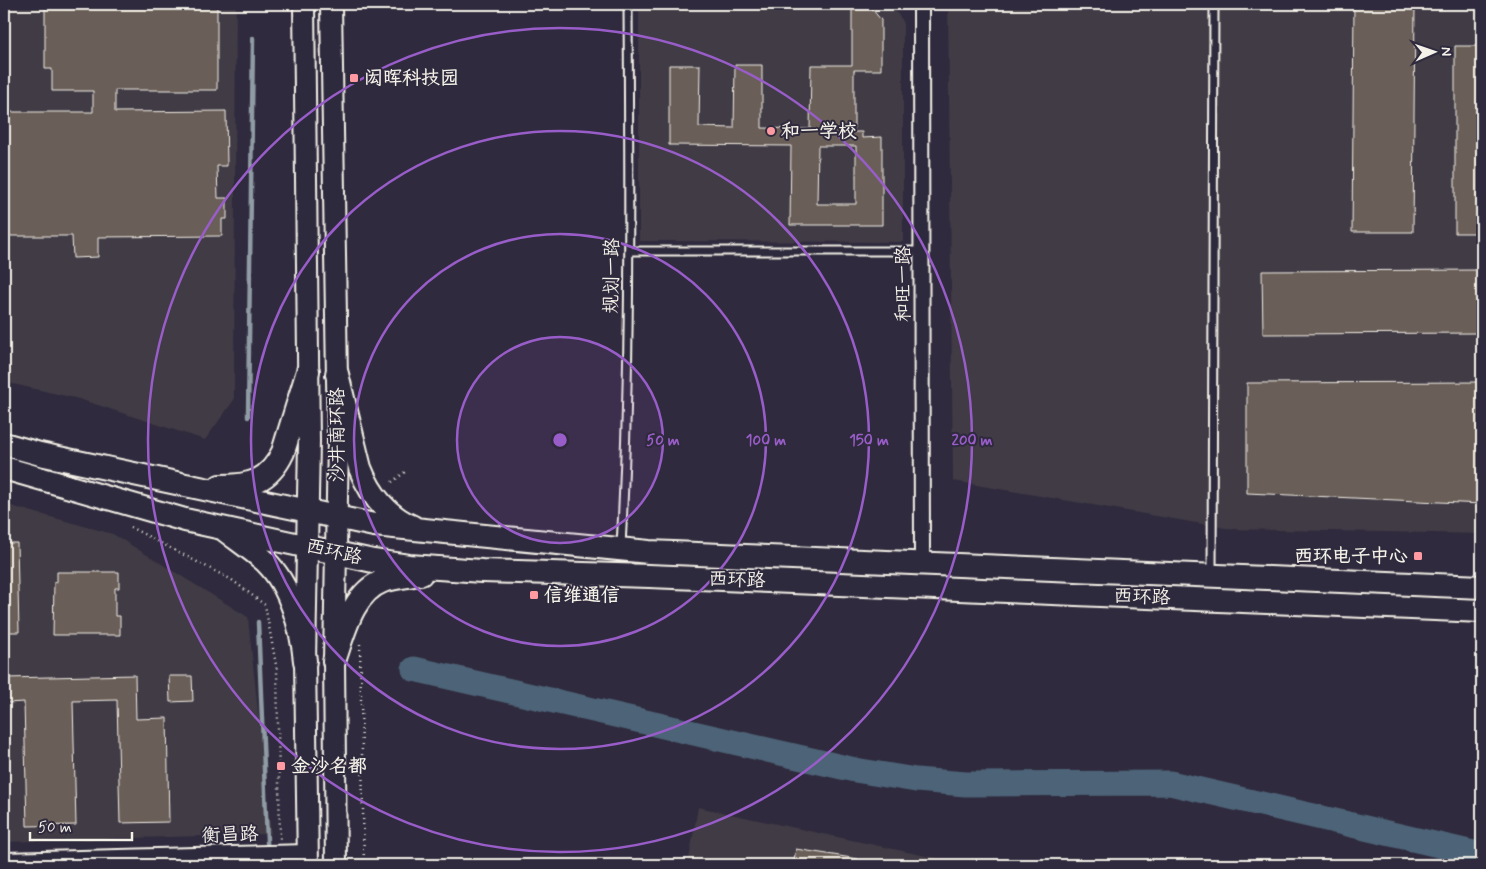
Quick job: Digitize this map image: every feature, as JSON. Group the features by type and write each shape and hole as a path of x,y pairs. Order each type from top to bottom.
{"main road":[{"name":"沙井南环路","path":"304,4 309,441 305,661 308,859"},
{"name":"沙井南环路","path":"331,4 338,441 334,662 336,865"},
{"path":"192,487 250,484 270,472 278,463 283,452 308,371"},
{"path":"337,374 360,468 365,480 372,492 388,511 418,529"},
{"name":"西环路","path":"4,444 40,454 374,526 659,553 1482,587"},
{"name":"西环路","path":"4,468 185,520 373,561 445,569 1482,611"},
{"path":"221,527 266,562 283,586 293,606 300,629 305,661"},
{"path":"334,662 354,607 372,587 384,581 445,569"}],"street":[{"name":"和旺一路","path":"921,4 922,564"},
{"name":"衡昌路","path":"4,860 258,853 280,853 308,859"}],"lane":[{"name":"规划一路","path":"620,549 624,484 629,251 628,4"},
{"path":"1212,576 1214,4"},
{"path":"629,251 921,251"}],"path":[{"path":"392,482 405,472"},
{"path":"130,527 232,580 265,604 277,670 280,853"},
{"path":"360,644 364,865"}],"shaded area":[{"path":"4,4 236,4 234,400 205,440 79,399 4,382"},
{"name":"和一学校","path":"645,4 890,4 903,21 903,242 639,241 639,9"},
{"path":"948,4 1482,4 1482,534 1231,529 953,481"},
{"path":"4,504 113,534 248,617 271,834 4,842"},
{"path":"698,807 959,863 959,865 688,865"}],"building":[{"path":"217,4 217,90 115,90 115,112 226,111 227,166 217,166 218,198 227,198 227,219 222,219 222,236 98,237 98,257 73,258 72,236 4,236 4,112 93,112 93,91 52,91 52,69 45,69 45,5"},
{"path":"852,4 868,4 881,20 881,70 854,70 854,132 862,132 862,138 882,137 882,225 790,225 791,146 669,145 669,65 700,65 699,127 734,128 735,65 762,65 762,128 810,129 811,65 852,65","holes":["818,146 856,146 856,204 817,204"]},
{"path":"1354,4 1415,4 1413,232 1352,232"},
{"path":"1455,46 1482,46 1482,233 1455,233"},
{"path":"1482,270 1482,333 1263,334 1262,271"},
{"name":"西环电子中心","path":"1482,382 1482,504 1247,493 1247,383"},
{"path":"4,543 17,543 19,632 4,632"},
{"path":"57,572 119,572 119,588 115,588 115,616 120,616 120,635 53,635 54,582 57,583"},
{"path":"135,675 136,719 167,718 169,822 120,823 117,700 73,701 76,825 27,826 24,702 7,703 6,678"},
{"path":"169,676 192,676 193,701 170,702"},
{"path":"796,849 858,859 857,865 793,865"}],"waterway":[{"path":"248,417 253,38"},
{"path":"258,622 268,865"},
{"path":"414,669 855,770 916,780 966,784 1170,783 1482,855"}],"place":[{"name":"闳晖科技园","path":"354,78"},
{"name":"和一学校","path":"771,131"},
{"name":"西环电子中心","path":"1418,556"},
{"name":"信维通信","path":"534,595"},
{"name":"金沙名都","path":"281,766"}]}
